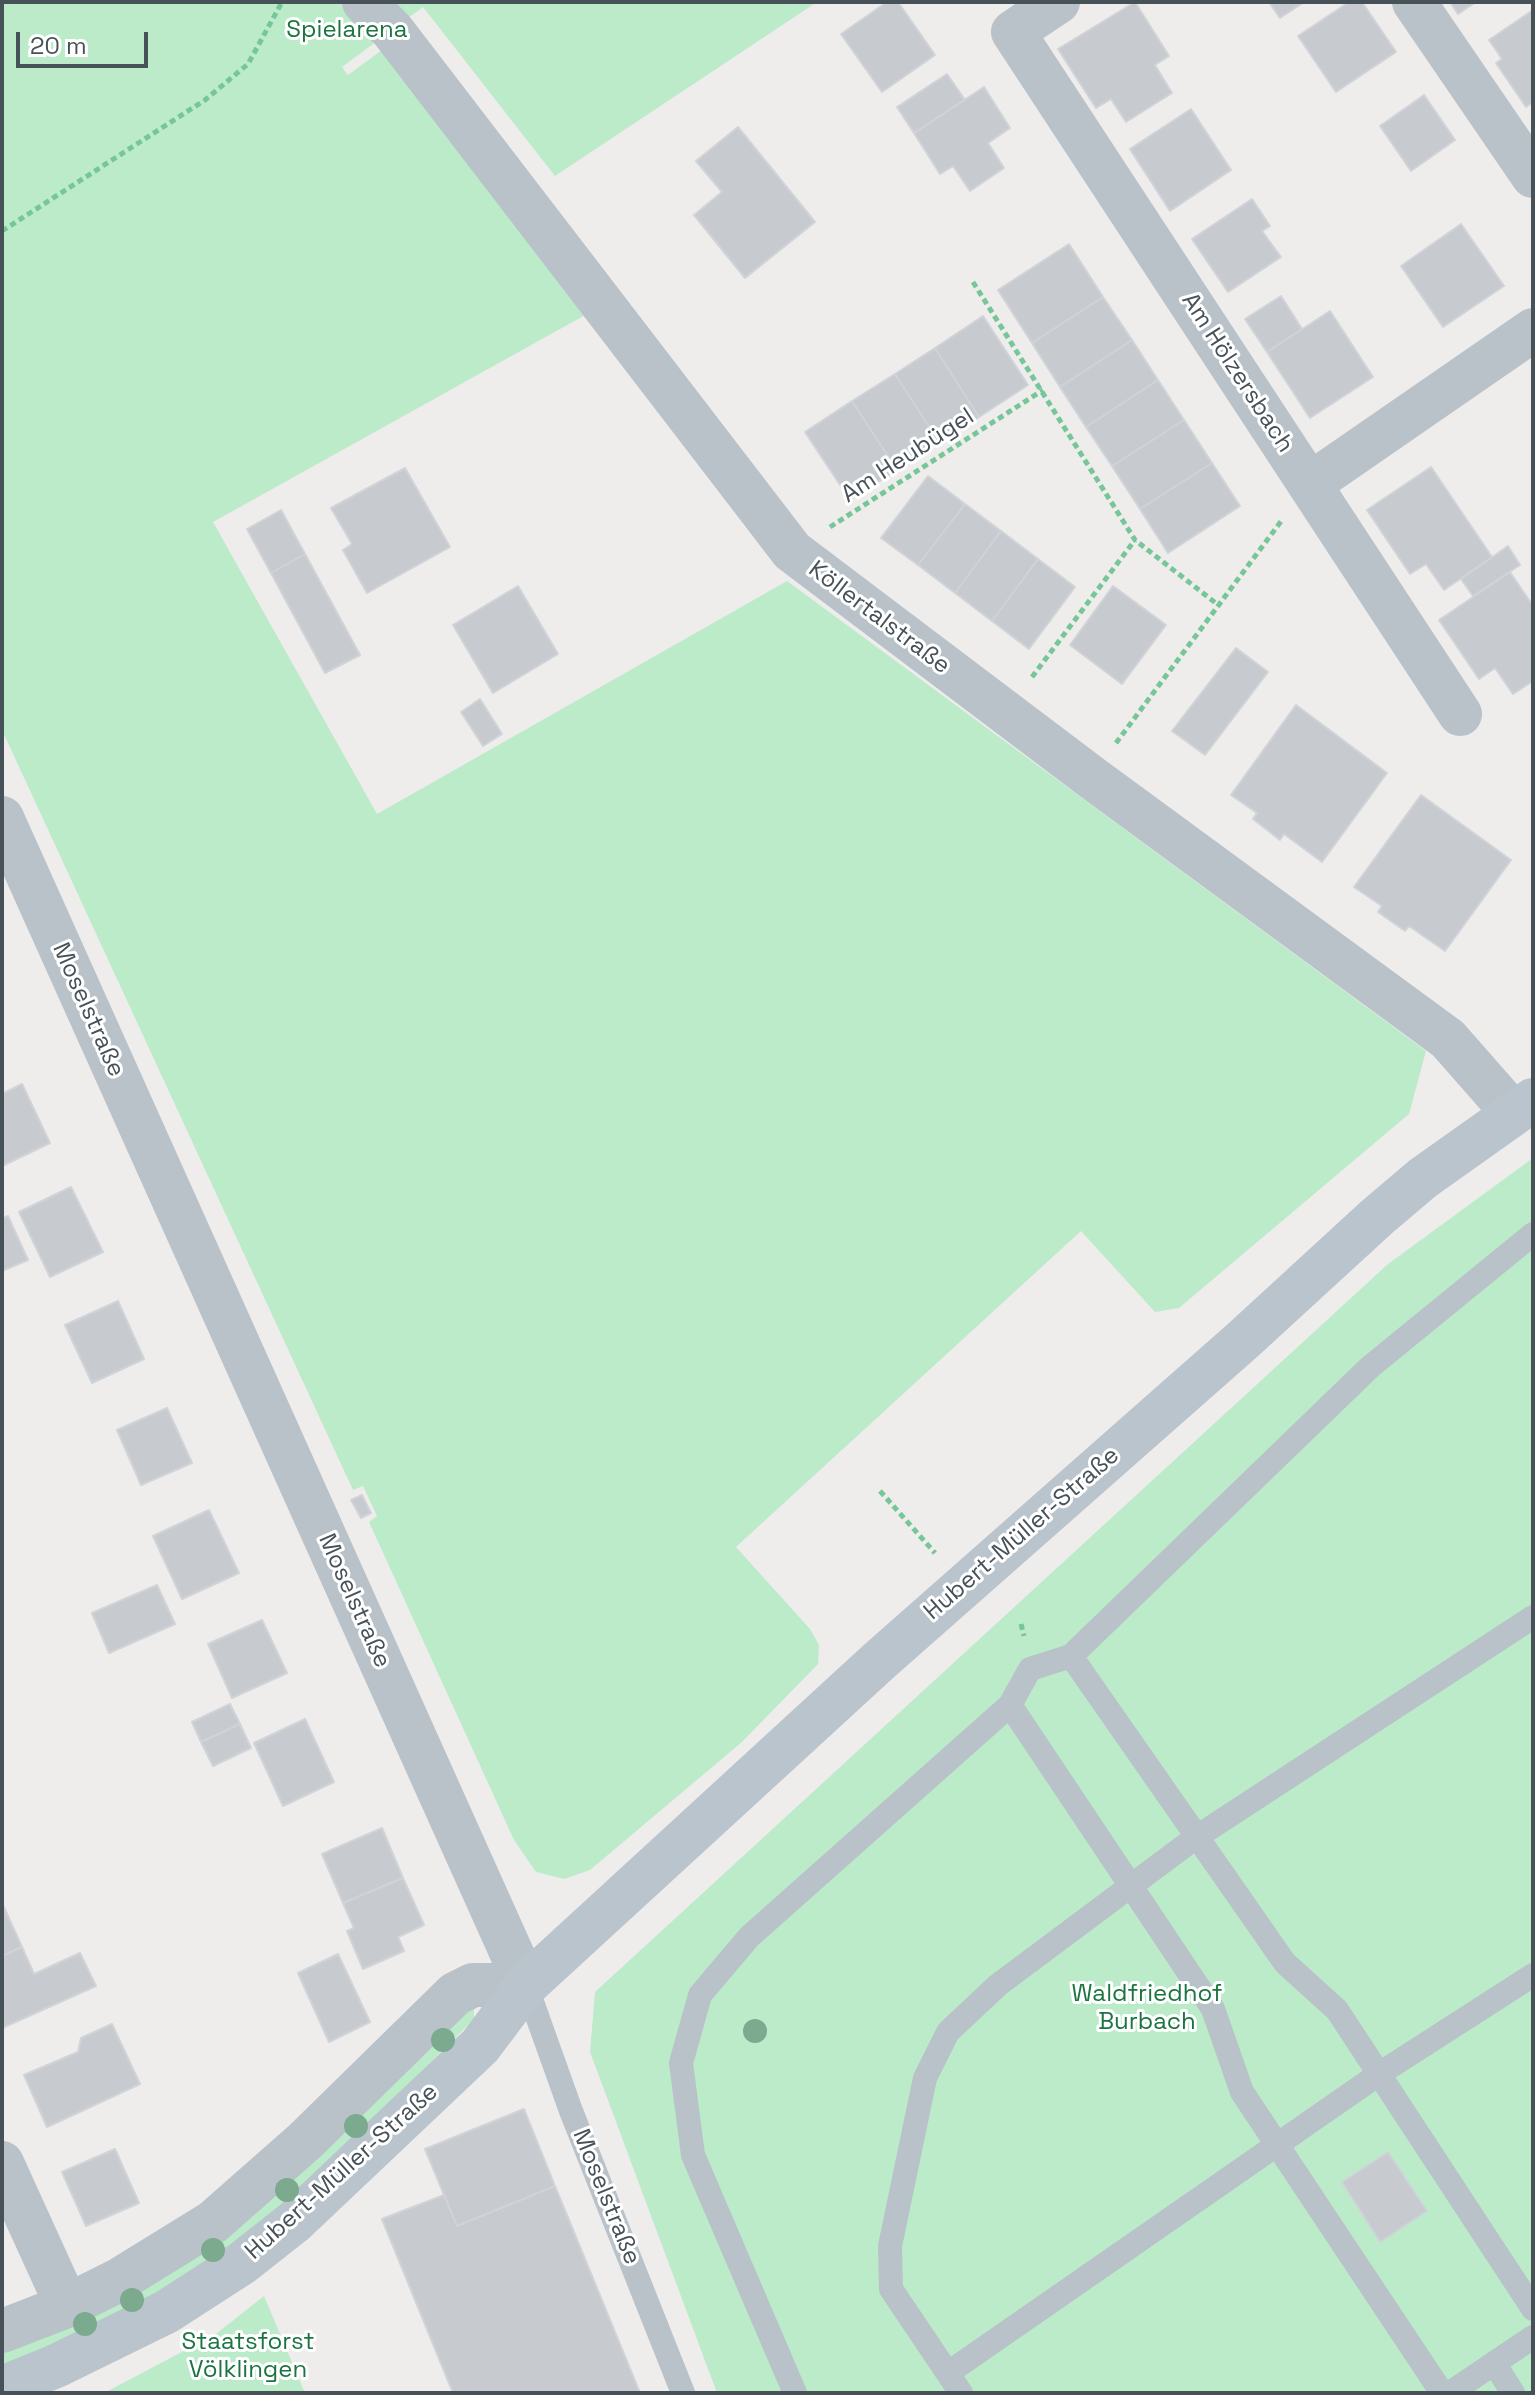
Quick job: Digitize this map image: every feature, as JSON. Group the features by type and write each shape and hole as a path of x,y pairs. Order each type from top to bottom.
{"main road":[{"name":"Hubert-Müller-Straße","path":"2,2388 56,2366 166,2312 242,2263 304,2212 480,2046 526,1985 879,1661 1232,1350 1377,1217 1523,1106"}],"street":[{"name":"Köllertalstraße","path":"364,2 399,38 792,551 1091,777 1448,1039 1523,1106"},
{"name":"Am Hölzersbach","path":"1058,2 1013,32 1460,714"},
{"path":"1414,2 1533,176"},
{"path":"1310,484 1533,330"},
{"name":"Moselstraße","path":"2,818 526,1985"},
{"name":"Hubert-Müller-Straße","path":"2,2331 67,2306 119,2280 213,2222 305,2141 455,1994 473,1985 526,1985"},
{"path":"2,2163 67,2306"}],"lane":[{"path":"795,2393 693,2155 681,2063 700,1995 749,1937 1010,1705 1030,1669 1071,1656 1370,1367 1533,1234"},
{"path":"1533,1617 1195,1838 988,1994 948,2032 925,2078 890,2246 891,2289 954,2383 1276,2145 1533,1975"},
{"path":"1071,1656 1285,1963 1337,2010 1533,2309"},
{"path":"1010,1705 1132,1883 1213,2009 1242,2092 1442,2393"},
{"name":"Moselstraße","path":"526,1985 571,2111 683,2393"},
{"path":"1450,2393 1533,2337"},
{"path":"1494,2363 1513,2393"}],"path":[{"path":"2,231 205,100 248,64 282,2"},
{"path":"973,282 1135,540 1217,604"},
{"name":"Am Heubügel","path":"792,551 1043,390"},
{"path":"1091,777 1217,604 1310,484"},
{"path":"1005,713 1135,540"},
{"path":"880,1491 940,1560"}],"green space":[{"name":"Spielarena","path":"2,2 817,2 555,176 423,7 342,67 348,75 382,50 587,314 213,522 377,814 787,581 1426,1051 1409,1114 1179,1308 1155,1312 1081,1231 736,1547 810,1629 819,1645 818,1664 742,1742 590,1870 564,1879 536,1872 514,1840 369,1522 377,1516 363,1486 353,1490 2,730"},
{"name":"Waldfriedhof Burbach","path":"1533,1158 1533,2393 717,2393 590,2052 595,1992 1388,1264"},
{"path":"466,2007 474,2009 474,2019 327,2166 231,2248 98,2328 91,2311"},
{"name":"Staatsforst Völklingen","path":"264,2296 305,2393 104,2393 216,2334"},
{"path":"85,2312 92,2331 2,2367 2,2346"}],"building":[{"path":"887,2 898,2 935,55 882,92 841,34"},
{"path":"1135,2 1169,56 1155,65 1172,93 1126,122 1111,99 1096,108 1058,49"},
{"path":"1269,2 1304,2 1280,18"},
{"path":"1349,2 1362,2 1396,52 1336,92 1298,36"},
{"path":"1450,2 1476,2 1458,14"},
{"path":"1533,10 1533,102 1526,107 1496,63 1502,59 1489,40"},
{"path":"947,74 965,100 914,133 897,107"},
{"path":"984,87 1010,128 988,143 1004,168 970,191 953,166 940,174 914,133"},
{"path":"1424,95 1455,140 1411,171 1380,126"},
{"path":"1191,109 1231,170 1170,211 1130,149"},
{"path":"738,127 815,222 745,278 694,215 722,192 696,161"},
{"path":"1252,199 1270,226 1262,231 1281,257 1228,292 1192,239"},
{"path":"1461,224 1504,286 1443,327 1401,266"},
{"path":"1069,244 1103,297 1032,343 998,290"},
{"path":"1281,296 1302,329 1267,352 1245,319"},
{"path":"1103,297 1132,340 1060,387 1032,343"},
{"path":"1330,311 1373,377 1310,418 1267,352"},
{"path":"983,316 1028,385 979,417 935,348"},
{"path":"1132,340 1158,380 1086,427 1060,387"},
{"path":"935,348 979,417 939,442 895,374"},
{"path":"895,374 939,442 897,470 852,401"},
{"path":"1158,380 1184,420 1112,466 1086,427"},
{"path":"852,401 897,470 850,500 805,432"},
{"path":"1184,420 1212,463 1140,509 1112,466"},
{"path":"1212,463 1240,506 1168,553 1140,509"},
{"path":"1431,467 1492,557 1444,590 1426,564 1410,574 1367,510"},
{"path":"405,468 450,547 367,593 343,550 352,544 331,508"},
{"path":"928,476 965,504 918,565 881,538"},
{"path":"965,504 1001,531 955,593 918,565"},
{"path":"281,510 305,554 271,573 247,529"},
{"path":"1001,531 1038,559 992,621 955,593"},
{"path":"1508,546 1520,565 1473,596 1461,579"},
{"path":"305,554 360,655 325,673 271,573"},
{"path":"1038,559 1075,587 1029,649 992,621"},
{"path":"1510,572 1533,606 1533,681 1513,694 1495,668 1479,679 1439,620"},
{"path":"518,586 558,654 493,693 453,625"},
{"path":"1113,586 1166,625 1122,684 1070,645"},
{"path":"1236,648 1268,672 1205,755 1172,731"},
{"path":"480,699 502,734 483,746 461,712"},
{"path":"1296,705 1387,773 1322,862 1284,834 1280,840 1253,819 1257,813 1231,795"},
{"path":"1421,795 1511,860 1445,951 1409,926 1405,931 1378,912 1382,906 1354,887"},
{"path":"22,1084 50,1143 2,1166 2,1094"},
{"path":"71,1187 103,1252 50,1277 19,1212"},
{"path":"8,1216 28,1260 2,1271 2,1219"},
{"path":"118,1301 144,1359 92,1383 65,1325"},
{"path":"167,1408 192,1463 141,1485 117,1430"},
{"path":"362,1495 371,1513 361,1518 351,1500"},
{"path":"209,1510 239,1573 182,1599 153,1536"},
{"path":"157,1585 175,1624 109,1653 92,1613"},
{"path":"262,1620 287,1673 232,1698 208,1644"},
{"path":"230,1704 240,1724 201,1742 192,1722"},
{"path":"305,1719 334,1782 283,1806 254,1743"},
{"path":"240,1724 251,1748 213,1766 201,1742"},
{"path":"382,1828 403,1878 343,1903 322,1854"},
{"path":"403,1878 424,1925 398,1937 404,1951 363,1969 347,1931 354,1928 343,1903"},
{"path":"2,1903 22,1947 2,1956"},
{"path":"22,1947 34,1974 80,1953 96,1986 2,2028 2,1956"},
{"path":"338,1954 370,2022 329,2042 298,1973"},
{"path":"112,2024 140,2084 47,2127 24,2075 78,2052 81,2038"},
{"path":"524,2109 555,2186 457,2226 425,2149"},
{"path":"115,2149 139,2203 86,2226 62,2172"},
{"path":"1388,2152 1427,2211 1380,2242 1342,2182"},
{"path":"555,2186 640,2393 453,2393 382,2219 444,2195 457,2226"}]}
